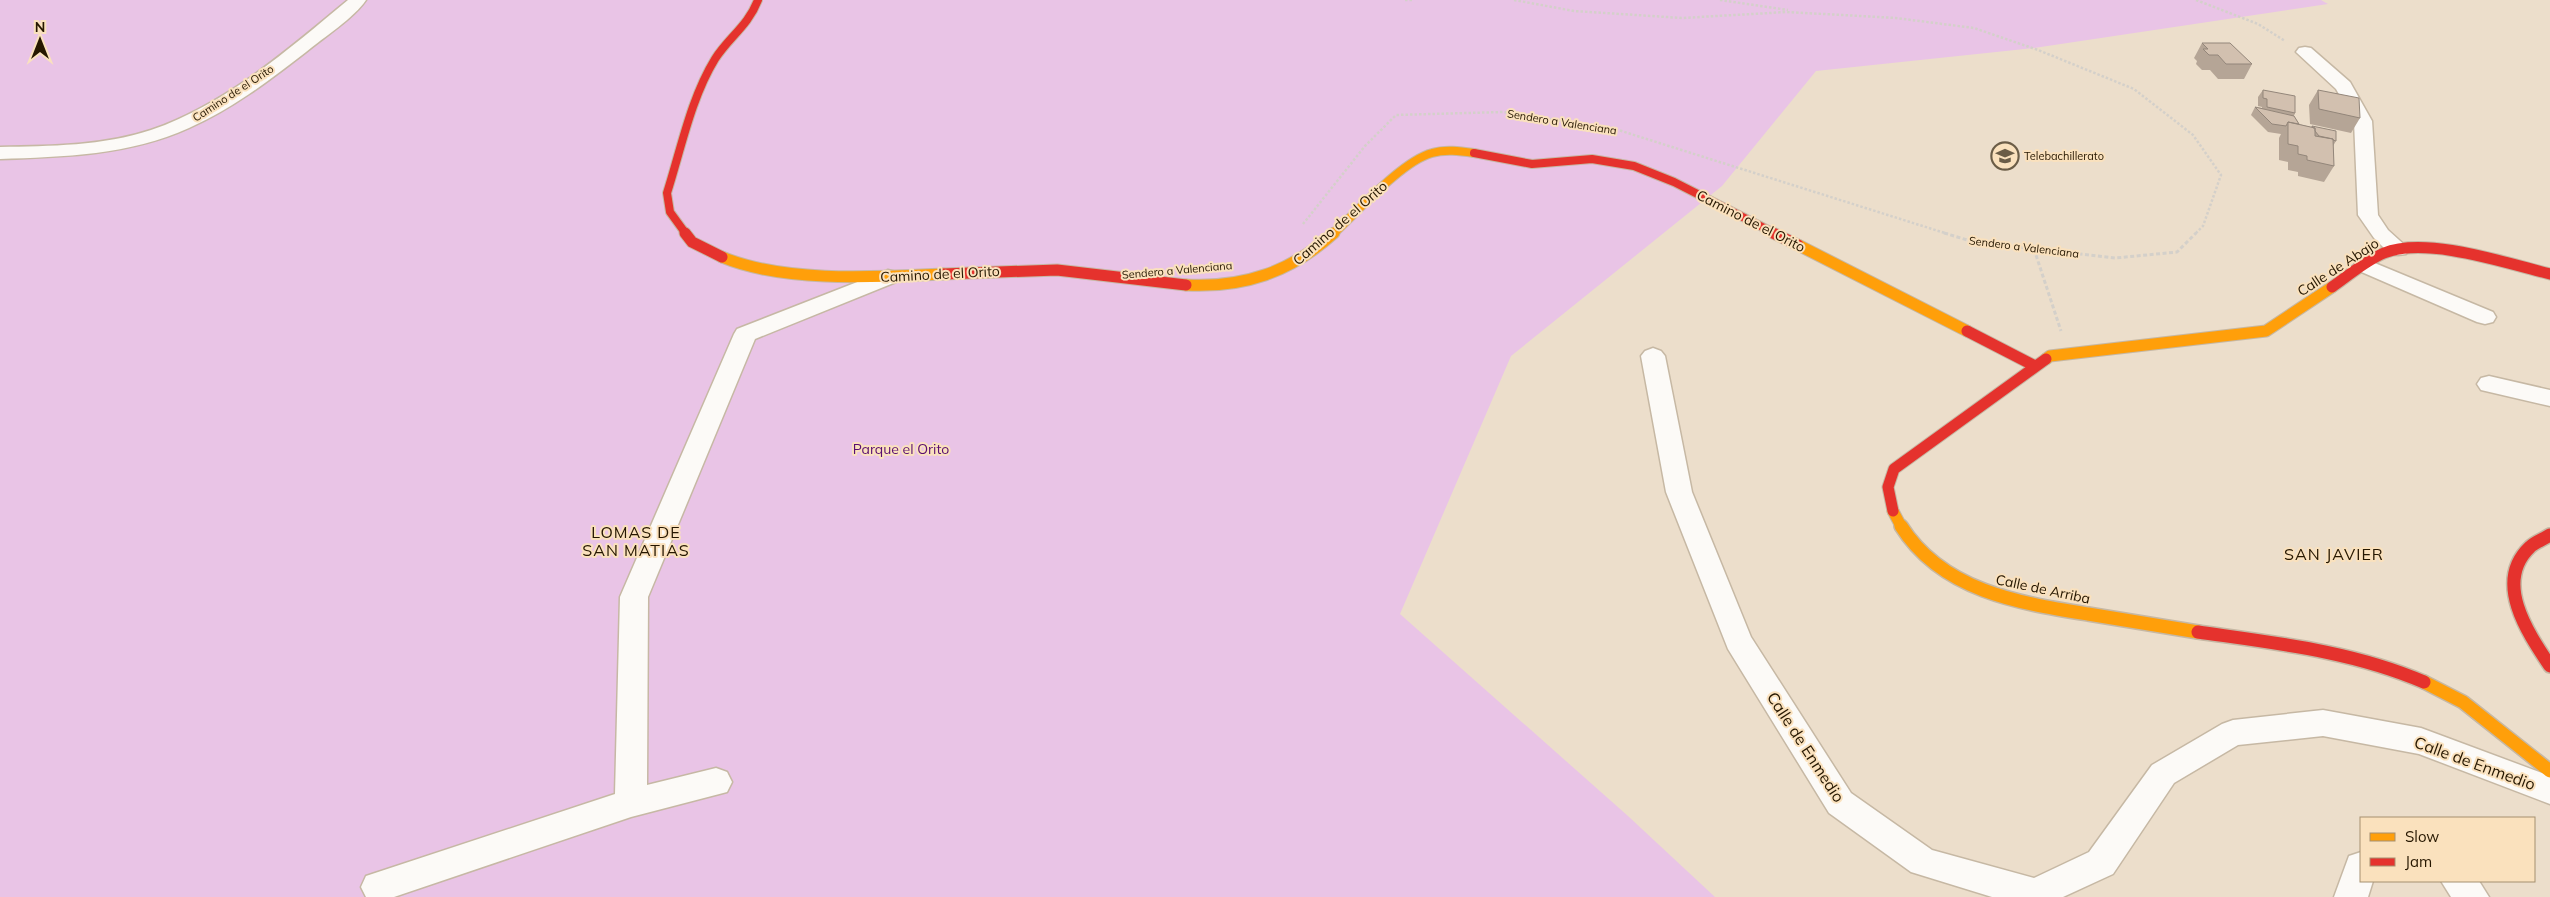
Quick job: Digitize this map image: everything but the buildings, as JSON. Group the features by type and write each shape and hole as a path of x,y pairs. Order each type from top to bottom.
{"street":[{"name":"Camino de el Orito","path":"0,153 80,150 158,134 185,123 249,84 358,0"},
{"name":"Camino de el Orito","path":"758,0 758,5 749,21 716,58 701,84 676,169 666,194 670,216 686,237 711,253 757,268 824,276 888,277 1010,270 1059,270 1150,282 1202,285 1240,282 1271,275 1298,262 1389,180 1426,154 1455,150 1533,164 1592,159 1641,168 1674,182 2035,366"},
{"path":"2305,52 2344,86 2363,121 2368,215 2381,234 2398,249"},
{"name":"Calle de Abajo","path":"2266,331 2385,252 2398,249 2432,250 2550,274"},
{"path":"2365,265 2485,317"},
{"path":"632,803 634,597 745,334 888,277"},
{"name":"Calle de Arriba","path":"2266,331 2050,356 1910,456 1891,473 1888,491 1895,518 1916,548 1944,572 1991,595 2033,606 2357,659 2407,674 2463,702 2550,771"},
{"name":"Calle de Enmedio","path":"1653,356 1679,492 1738,641 1840,803 1923,862 2035,894 2101,863 2163,774 2233,733 2322,723 2421,741 2550,790"},
{"path":"2489,384 2550,398"},
{"path":"2550,535 2538,540 2520,558 2511,577 2515,604 2530,638 2550,666"},
{"path":"378,888 632,803 716,782"},
{"path":"2351,897 2360,870"},
{"path":"2459,882 2472,897"}],"path":[{"path":"1405,0 1412,0"},
{"name":"Sendero a Valenciana","path":"1301,226 1365,146 1396,115 1503,112 1615,129 1974,242 2115,258 2177,252 2203,226 2221,175 2193,135 2134,88 2038,50 1974,28 1896,18 1803,13 1682,18 1574,11 1514,0"},
{"path":"1720,0 1803,13"},
{"path":"2196,0 2258,24 2305,52"},
{"path":"2034,249 2068,353"}],"green space":[{"name":"Parque el Orito","path":"0,0 2321,0 2328,4 2034,48 1816,71 1722,186 1511,356 1400,614 1628,816 1715,897 0,897"}],"traffic: slow":[{"path":"1186,285 1227,285 1266,277 1278,272 1305,257 1319,246 1384,186 1418,159 1431,153 1443,151 1474,153"},
{"path":"1798,245 1967,331"},
{"path":"722,257 785,272 830,276 943,274"},
{"path":"2046,359 2050,356 2266,331 2332,287"},
{"path":"1893,511 1909,538 1934,563 1974,587 1996,595 2042,606 2198,632"},
{"path":"2424,682 2463,702 2550,771"}],"traffic: jam":[{"path":"722,257 692,242 670,212 667,193 702,83 716,57 752,16 758,0"},
{"path":"1474,153 1532,164 1592,159 1634,166 1674,182 1798,245"},
{"path":"2332,287 2381,254 2406,249 2426,249 2469,254 2550,274"},
{"path":"943,274 1057,270 1186,285"},
{"path":"1967,331 2035,366"},
{"path":"1893,511 1888,487 1894,469 2046,359"},
{"path":"2550,535 2530,547 2519,561 2514,575 2514,591 2524,623 2550,666"},
{"path":"2198,632 2284,644 2343,655 2371,662 2424,682"}],"place":[{"name":"Telebachillerato","path":"2005,156"}],"district":[{"name":"LOMAS DE SAN MATIAS","path":"636,541"},
{"name":"SAN JAVIER","path":"2334,554"}]}
